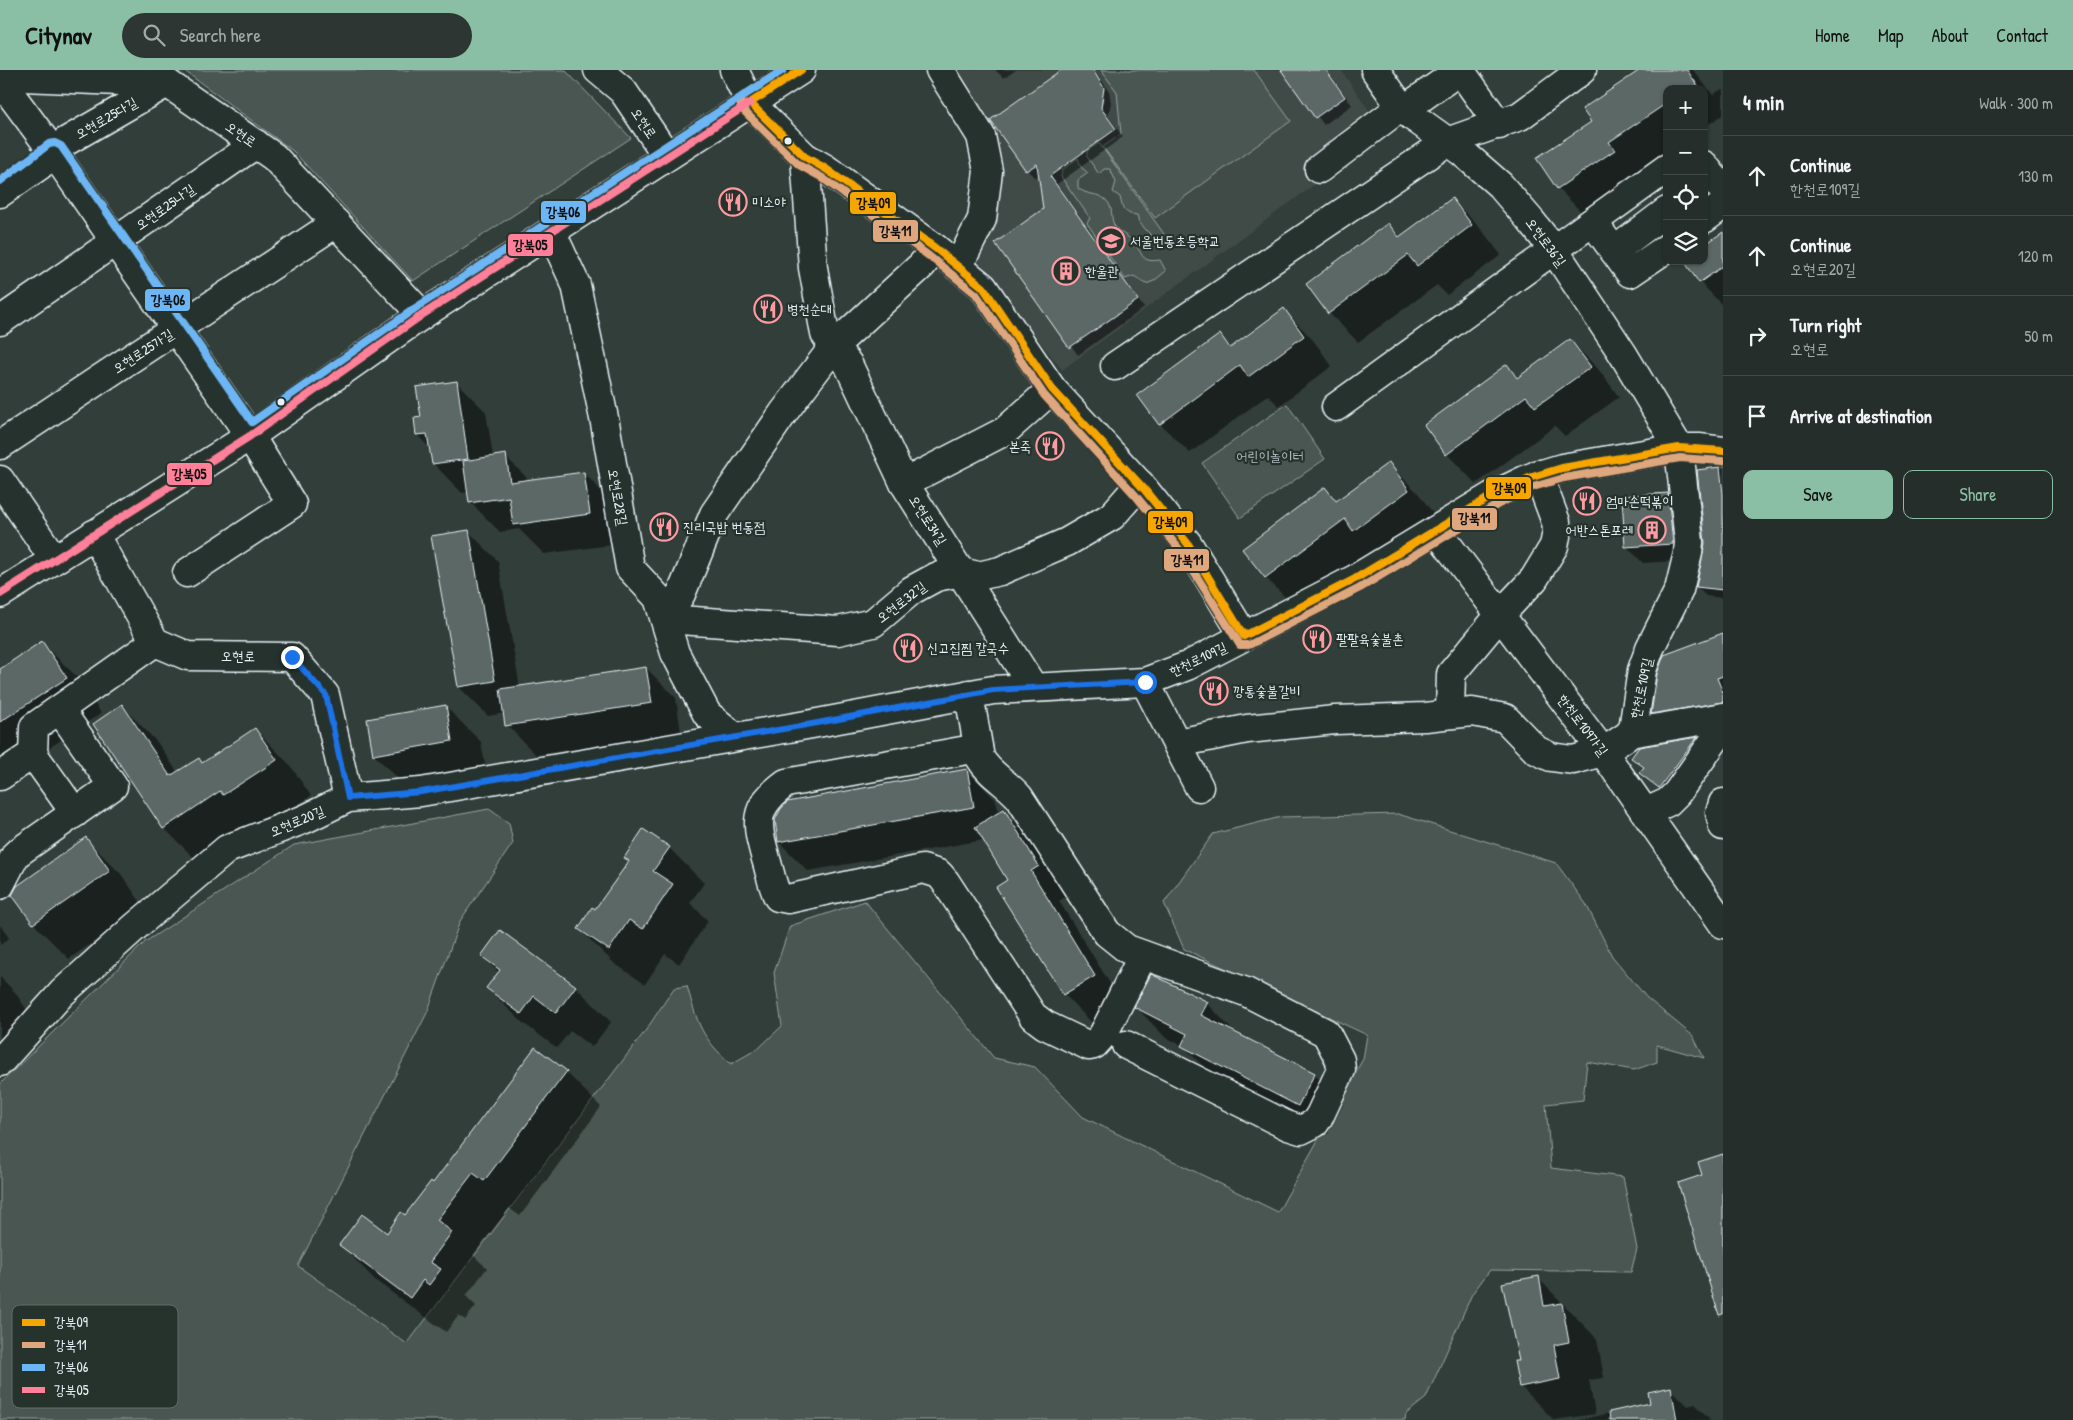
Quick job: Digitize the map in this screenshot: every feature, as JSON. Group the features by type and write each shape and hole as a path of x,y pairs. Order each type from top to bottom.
{"street":[{"name":"오현로","path":"598,70 623,90 667,156"},
{"path":"734,70 750,103 805,157 826,169 935,248 983,287 1052,389 1140,484 1188,544 1244,636"},
{"path":"0,594 250,436 422,315 801,70"},
{"path":"940,70 982,136 988,171 982,219 958,267"},
{"name":"오현로36길","path":"1375,70 1403,108 1500,185 1554,250 1623,354 1678,448"},
{"path":"1319,169 1403,108 1460,70 1499,125"},
{"path":"1115,366 1447,142 1520,116 1582,70"},
{"path":"0,76 167,83"},
{"path":"0,80 54,152 116,241 250,436 292,504 187,573"},
{"name":"오현로","path":"167,83 274,157 422,315"},
{"name":"오현로25다길","path":"0,193 39,166 65,142 167,83"},
{"name":"오현로25나길","path":"0,321 256,144"},
{"name":"오현로34길","path":"805,157 813,268 825,334 848,364 904,484 1033,687"},
{"path":"1708,170 1723,190"},
{"path":"1336,407 1663,171"},
{"path":"1708,216 1723,205"},
{"path":"1614,251 1663,214"},
{"path":"1593,222 1628,273 1632,273 1663,251"},
{"name":"오현로25가길","path":"0,445 336,223"},
{"name":"오현로28길","path":"551,231 576,285 605,423 630,568 658,598 675,653 706,714 735,737"},
{"path":"665,619 681,594 714,514 784,412 834,346 922,265 935,248"},
{"path":"904,484 1005,431 1052,389"},
{"name":"한천로109길","path":"735,737 993,690 1145,682 1186,666 1355,579 1492,496 1538,474 1678,448 1723,451"},
{"name":"한천로109길","path":"1178,743 1247,730 1335,720 1425,717 1472,712 1505,718 1529,745 1543,754 1556,758 1573,760 1603,752 1630,734 1642,670 1650,648 1679,590 1689,542 1678,448"},
{"path":"1450,714 1451,674 1500,615 1534,579 1554,546 1557,531 1556,522 1538,474"},
{"path":"0,480 54,559"},
{"name":"오현로32길","path":"665,619 838,631 874,623 912,590 936,577 961,572 978,576 1000,571 1067,542 1112,516 1140,484"},
{"name":"한천로109가길","path":"1437,531 1603,752 1723,924"},
{"path":"75,813 32,754 34,727 155,642 94,534"},
{"name":"오현로","path":"155,642 188,656 292,657 326,695 348,798"},
{"path":"1145,682 1199,787"},
{"path":"969,694 980,758 989,771 1012,788 1106,933 1127,949 1246,992 1320,1028 1334,1044 1340,1060 1341,1070 1315,1123 1301,1130 1288,1126 1126,1045"},
{"path":"0,885 16,854 113,786 60,710"},
{"path":"1630,734 1723,717"},
{"path":"1646,812 1668,802 1678,794 1723,728"},
{"name":"오현로20길","path":"0,1062 62,993 136,926 227,849 306,819 348,798 421,792 735,737"},
{"path":"978,748 794,780 780,787 761,811 758,827 778,897 788,899 923,869 931,870 945,881 1033,1016 1045,1025 1089,1046 1094,1045 1103,1035 1143,955"},
{"path":"0,776 32,754"},
{"path":"1723,803 1720,813 1723,826"}],"shaded area":[{"name":"서울번동초등학교","path":"956,70 1341,70 1385,133 1062,370 979,263 992,219 997,162 987,117"}],"green space":[{"path":"109,70 565,70 631,138 413,281 293,151 186,72"},
{"path":"1101,70 1254,70 1291,121 1155,218 1103,147 1121,134 1117,92"},
{"path":"1099,143 1164,234 1156,241 1139,222 1137,215 1130,214 1123,209 1120,197 1113,192 1116,182 1110,169 1104,169 1099,174 1087,157 1087,151"},
{"path":"1078,158 1081,167 1088,173 1078,180 1078,188 1106,200 1110,206 1116,228 1132,240 1143,257 1154,261 1160,260 1166,271 1154,281 1146,284 1134,276 1125,279 1087,223 1090,218 1061,177 1062,170"},
{"name":"어린이놀이터","path":"1287,404 1325,459 1240,518 1202,463"},
{"path":"489,809 509,823 513,843 460,921 427,1013 298,1266 407,1344 646,1030 674,988 687,986 702,1030 713,1046 731,1064 759,1048 782,1026 774,973 790,926 865,901 994,1058 1035,1067 1083,1117 1278,1212 1363,1059 1367,1035 1184,949 1164,903 1213,834 1281,817 1398,814 1556,863 1586,904 1612,956 1647,998 1693,1036 1704,1058 1657,1045 1657,1062 1634,1070 1587,1062 1583,1100 1546,1104 1551,1168 1623,1177 1637,1249 1631,1272 1490,1270 1472,1294 1426,1398 1406,1414 1405,1420 0,1420 0,1084 145,942 294,845"}],"building":[{"path":"1061,70 1093,70 1104,88 1101,108 1116,129 1050,176 1138,300 1069,348 995,243 1043,209 1037,164 1026,171 990,120"},
{"path":"1281,70 1326,70 1345,97 1315,118"},
{"path":"1640,70 1687,70 1697,85 1663,85 1663,106 1609,142 1615,150 1557,189 1536,158 1591,122 1582,109"},
{"path":"1452,198 1472,225 1417,266 1408,255 1328,314 1306,284 1388,223 1399,237"},
{"path":"1723,232 1723,266 1699,283 1687,265 1708,265 1708,242"},
{"path":"1284,308 1304,336 1248,377 1240,365 1159,425 1137,395 1220,334 1230,348"},
{"path":"1570,339 1591,367 1535,407 1526,396 1446,455 1424,425 1507,364 1517,378"},
{"path":"457,381 468,459 432,464 427,434 416,435 414,418 421,417 416,387"},
{"path":"506,454 510,482 584,472 590,514 513,525 509,497 469,503 463,461"},
{"path":"1389,462 1409,490 1353,531 1345,519 1265,578 1242,549 1325,487 1336,501"},
{"path":"1720,467 1723,494 1723,590 1696,587 1705,543 1697,470"},
{"name":"어반스톤포레","path":"1668,493 1673,544 1625,547 1622,496"},
{"path":"469,530 495,681 458,687 431,536"},
{"path":"1723,633 1723,676 1717,678 1723,693 1723,702 1651,714 1657,674 1664,655"},
{"path":"42,641 67,678 0,722 0,669"},
{"path":"646,667 652,703 505,726 500,689"},
{"path":"122,704 170,776 199,758 202,763 255,728 277,760 223,795 220,791 163,829 93,724"},
{"path":"446,705 452,741 373,755 367,719"},
{"path":"1697,737 1659,788 1639,773 1644,767 1631,758 1639,747"},
{"path":"967,769 974,807 778,842 775,820 787,802"},
{"path":"1004,809 1039,866 1031,871 1095,976 1063,995 996,887 1007,880 975,827"},
{"path":"643,829 670,847 653,871 673,884 643,929 629,920 609,950 578,929 592,907 595,909 629,861 624,858"},
{"path":"86,837 110,871 33,924 12,895 17,886"},
{"path":"500,930 576,986 556,1013 534,996 521,1014 486,988 500,970 481,956"},
{"path":"1151,974 1208,1002 1201,1015 1315,1073 1298,1106 1181,1046 1187,1034 1134,1007"},
{"path":"535,1047 567,1071 484,1181 473,1173 437,1220 452,1232 430,1262 441,1269 429,1285 423,1280 410,1298 339,1245 362,1214 387,1233 401,1212 405,1215 431,1181 433,1183"},
{"path":"1723,1154 1723,1314 1719,1315 1678,1183 1702,1175 1698,1162"},
{"path":"1539,1276 1544,1306 1562,1303 1569,1342 1554,1345 1560,1379 1519,1387 1514,1361 1519,1361 1502,1283"},
{"path":"1671,1387 1677,1420 1610,1420 1609,1412 1650,1403 1648,1392"}],"transit line":[{"name":"강북11","path":"783,70 743,96 740,103 742,109 799,165 821,177 929,256 976,294 1044,395 1136,496 1180,550 1240,645 1249,645 1360,588 1497,505 1533,487 1564,478 1680,458 1722,461"},
{"name":"강북06","path":"0,181 49,144 55,143 61,146 252,422 417,307 783,70"},
{"name":"강북09","path":"801,70 750,103 805,157 826,169 935,248 983,287 1052,389 1144,489 1188,544 1244,636 1355,579 1492,496 1529,478 1562,468 1679,448 1723,451"},
{"name":"강북05","path":"0,594 250,436 422,315 750,103"}],"place":[{"name":"미소야","path":"733,202"},
{"name":"서울번동초등학교","path":"1111,241"},
{"name":"한울관","path":"1066,271"},
{"name":"병천순대","path":"768,309"},
{"name":"본죽","path":"1050,446"},
{"name":"엄마손떡볶이","path":"1587,501"},
{"name":"진리국밥 번동점","path":"664,527"},
{"name":"어반스톤포레","path":"1652,530"},
{"name":"팔팔육숯불촌","path":"1317,639"},
{"name":"신고집찜 칼국수","path":"908,648"},
{"name":"깡통숯불갈비","path":"1214,691"}],"route":[{"path":"292,657 326,695 348,798 421,792 812,724 993,690 1073,684 1145,682"}]}
